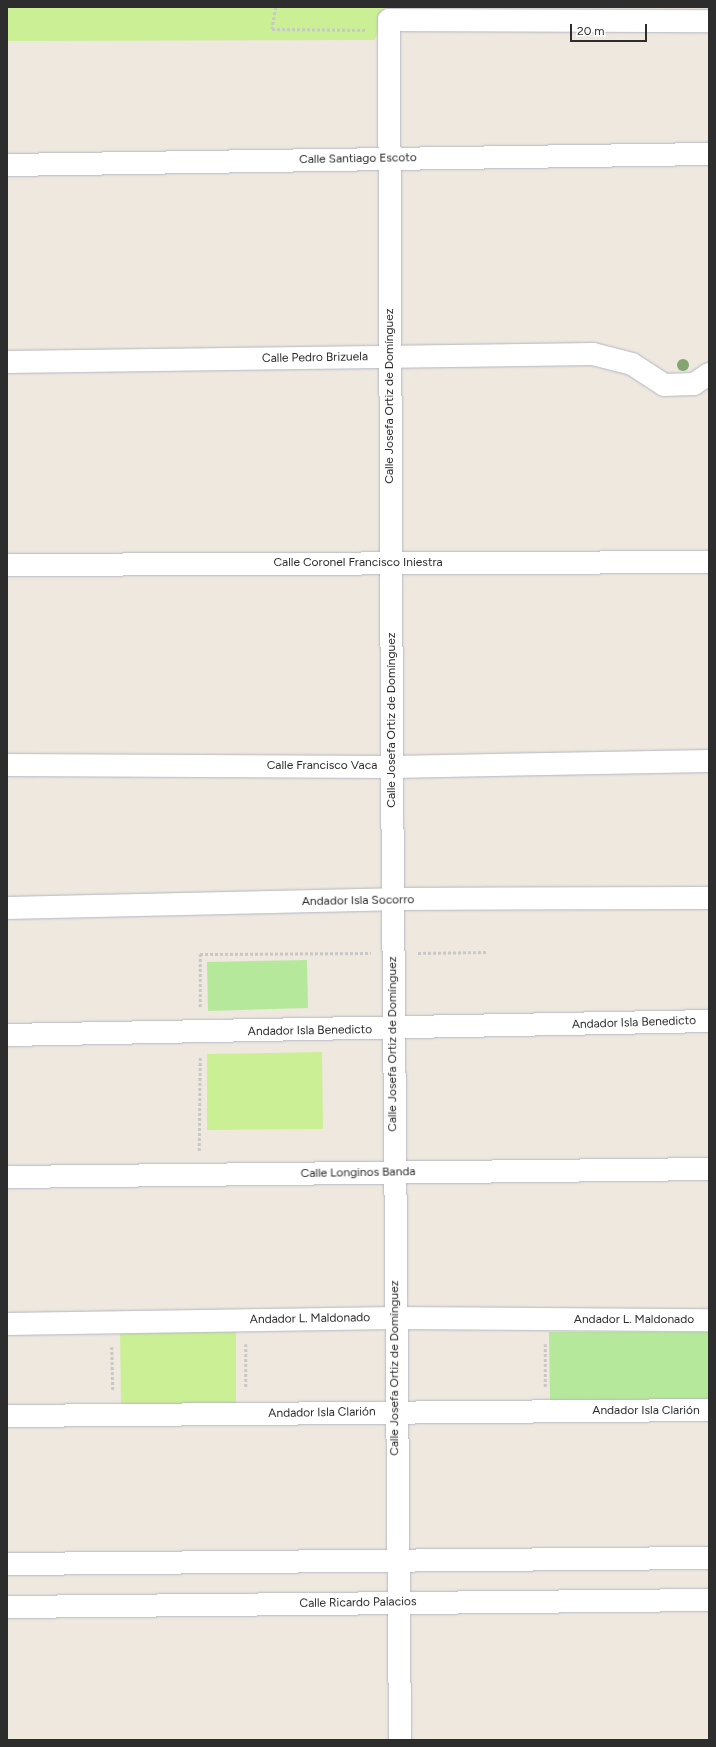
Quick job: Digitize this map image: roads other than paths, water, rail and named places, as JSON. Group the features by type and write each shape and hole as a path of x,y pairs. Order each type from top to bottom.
{"street":[{"name":"Calle Josefa Ortiz de Domínguez","path":"400,1740 396,1560 395,1412 389,20 709,21"},
{"name":"Calle Santiago Escoto","path":"7,165 709,154"},
{"name":"Calle Pedro Brizuela","path":"7,362 593,354 632,364 664,385 694,384 709,374"},
{"name":"Calle Coronel Francisco Iniestra","path":"7,565 709,562"},
{"name":"Calle Francisco Vaca","path":"7,765 392,767 709,761"},
{"name":"Andador Isla Socorro","path":"7,908 393,900 709,898"},
{"name":"Andador Isla Benedicto","path":"7,1035 393,1030 709,1021"},
{"name":"Calle Longinos Banda","path":"7,1177 709,1169"},
{"name":"Andador L. Maldonado","path":"7,1324 395,1318 709,1320"},
{"name":"Andador Isla Clarión","path":"7,1416 709,1410"},
{"path":"7,1564 709,1558"},
{"name":"Calle Ricardo Palacios","path":"7,1607 709,1600"}]}
